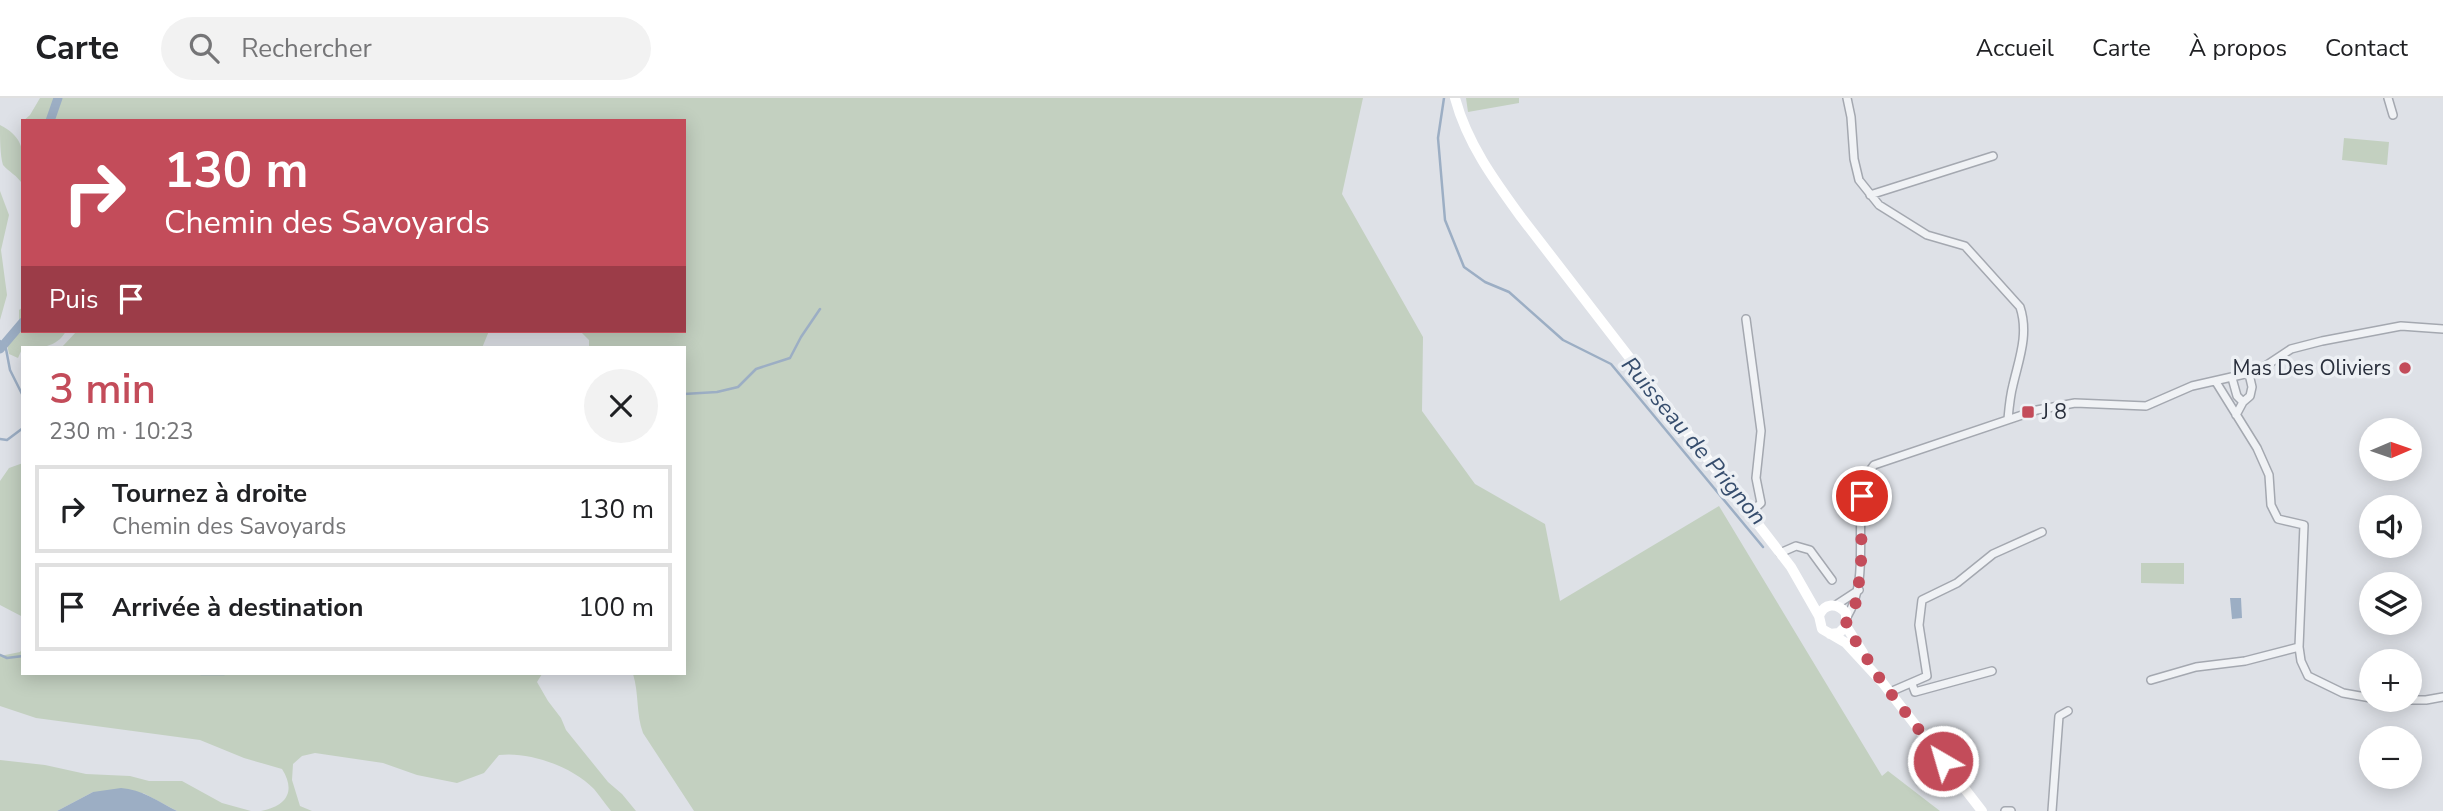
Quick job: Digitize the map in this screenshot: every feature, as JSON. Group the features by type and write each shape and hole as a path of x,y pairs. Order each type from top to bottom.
{"main road":[{"path":"1455,98 1467,133 1478,154 1513,207 1780,552 1819,616 1820,625 1846,643 1882,682"},
{"path":"1791,567 1832,605 1844,609 1847,622 1882,682 1982,811"},
{"path":"1819,616 1832,605"},
{"path":"1830,634 1839,633 1847,622"}],"street":[{"path":"1847,98 1858,180 1870,195 1879,205 1927,235 1965,246 2020,307 2024,318 2024,342 2008,419"},
{"path":"2388,98 2393,116"},
{"path":"1870,195 1993,156"},
{"path":"1746,319 1761,431 1756,478 1761,503 1750,513"},
{"path":"1847,622 1857,601 1864,480 1874,465 2037,410 2076,403 2146,406 2193,386 2258,371 2291,349 2322,341 2401,326 2443,329"},
{"path":"2236,415 2250,396 2252,387 2249,374"},
{"path":"2232,378 2237,396 2243,402"},
{"path":"2216,382 2257,448 2269,475 2272,505 2278,519 2304,525 2299,647 2301,662 2308,676 2343,693 2359,696"},
{"path":"1889,692 1927,676 1919,625 1922,600 1957,583 1993,554 2042,532"},
{"path":"1780,552 1797,546 1810,550 1832,580"},
{"path":"1832,605 1858,590"},
{"path":"2151,680 2196,667 2245,661 2299,647"},
{"path":"1912,684 1915,692 1992,671"},
{"path":"2422,700 2443,697"},
{"path":"2052,811 2059,716 2068,711"},
{"path":"2005,811 2011,811"}],"green space":[{"path":"40,98 1363,98 1342,194 1423,337 1422,411 1475,484 1545,524 1560,601 1719,506 1882,776 1888,771 1940,811 694,811 643,733 633,675 686,675 686,346 589,346 589,340 582,333 686,333 686,119 25,119"},
{"path":"1466,98 1519,98 1519,103 1468,112"},
{"path":"0,125 9,130 20,143 21,183 3,165"},
{"path":"2344,138 2389,142 2387,165 2342,160"},
{"path":"0,191 9,215 1,250 7,295 0,320"},
{"path":"21,326 21,333 65,333 53,344 21,346 18,358 9,354 7,344"},
{"path":"75,333 488,333 483,346 63,346"},
{"path":"21,464 21,616 0,605 0,481 9,468"},
{"path":"2141,563 2184,563 2184,584 2141,583"},
{"path":"20,652 21,675 541,675 537,682 566,730 608,782 636,811 611,811 585,781 563,768 537,758 499,755 484,773 457,783 417,775 383,763 315,753 302,756 293,764 292,780 300,806 312,811 261,811 277,805 286,796 288,784 282,769 244,758 200,740 36,718 0,706 0,656"},
{"path":"0,760 45,765 86,774 130,776 149,781 182,781 222,803 251,811 177,811 143,793 93,792 57,811 0,811"}],"water":[{"path":"2230,598 2241,598 2242,618 2232,619"},
{"path":"121,788 143,793 177,811 57,811 93,792"}],"waterway":[{"path":"51,119 58,98"},
{"name":"Ruisseau de Prignon","path":"1444,98 1438,138 1445,220 1464,267 1485,282 1509,292 1563,340 1611,364 1763,547"},
{"path":"686,394 717,392 738,387 756,369 790,358 820,309"},
{"path":"0,349 21,324"},
{"path":"0,341 6,349 10,370 21,392"},
{"path":"0,439 7,440 21,430"},
{"path":"0,655 7,658 21,656"}],"place":[{"name":"Mas Des Oliviers","path":"2405,368"},
{"name":"J 8","path":"2028,412"}],"route":[{"path":"1862,496 1861,565 1857,601 1847,617 1846,626 1882,682 1943,761"}]}
